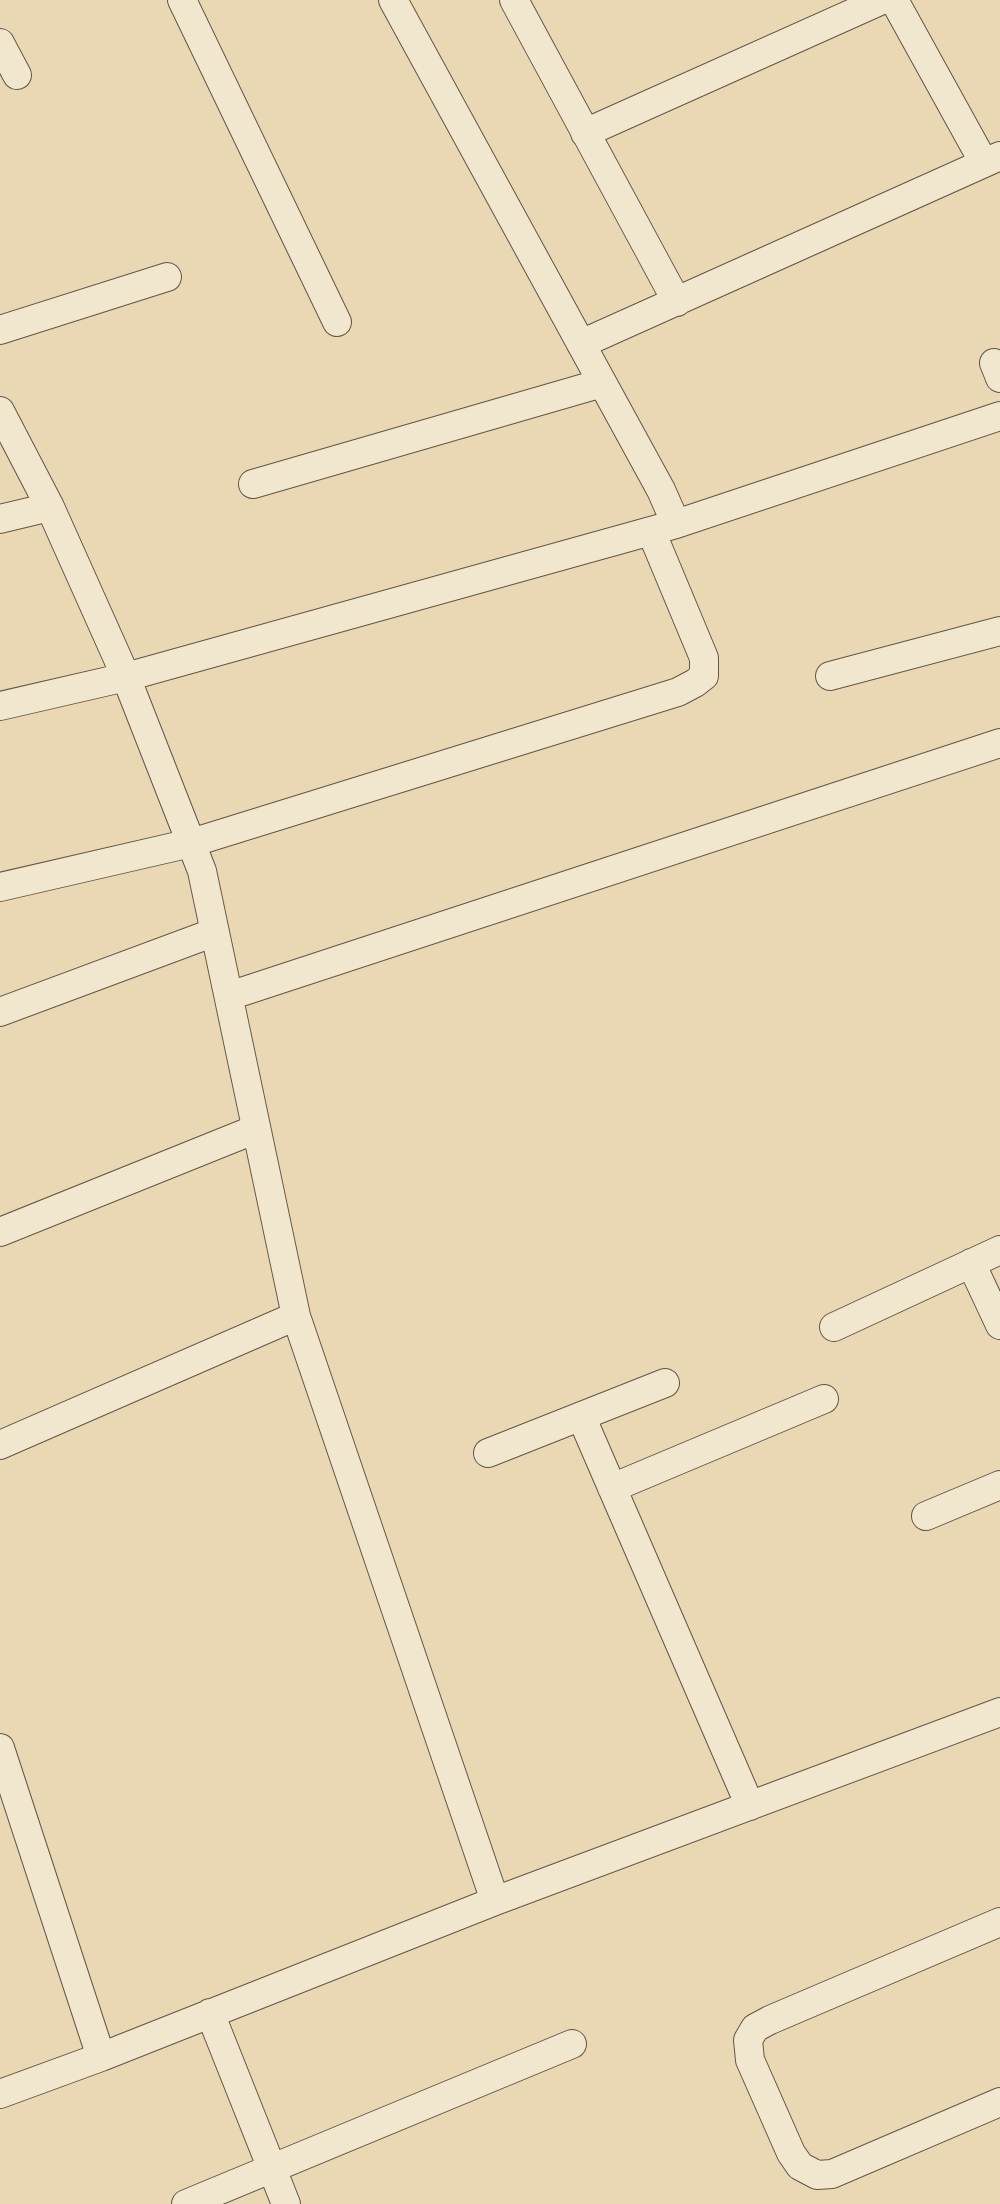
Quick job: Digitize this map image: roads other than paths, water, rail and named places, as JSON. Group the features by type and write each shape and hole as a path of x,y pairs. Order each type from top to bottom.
{"street":[{"path":"182,0 337,322"},
{"path":"393,0 661,490 676,524"},
{"path":"514,0 677,302"},
{"path":"585,132 882,0"},
{"path":"581,344 992,159 894,0"},
{"path":"0,43 17,75"},
{"path":"0,330 167,277"},
{"path":"253,484 602,383"},
{"path":"0,411 50,507 126,677 202,871 296,1316 495,1901"},
{"path":"0,706 126,677 676,524 1000,416"},
{"path":"0,519 50,507"},
{"path":"0,887 191,843 678,692 695,683 704,676 704,658 651,531"},
{"path":"830,676 1000,631"},
{"path":"229,996 1000,743"},
{"path":"0,1012 215,932"},
{"path":"0,1232 256,1128"},
{"path":"834,1327 1000,1250"},
{"path":"971,1263 1000,1325"},
{"path":"0,1445 296,1316"},
{"path":"488,1453 665,1383"},
{"path":"612,1488 824,1399"},
{"path":"581,1416 750,1806"},
{"path":"926,1516 1000,1485"},
{"path":"0,2094 102,2057 495,1901 1000,1712"},
{"path":"0,1748 102,2057"},
{"path":"1000,1922 770,2020 755,2028 748,2040 750,2060 791,2154 800,2166 816,2175 832,2174 1000,2102"},
{"path":"210,2014 286,2204"},
{"path":"186,2204 572,2044"}]}
